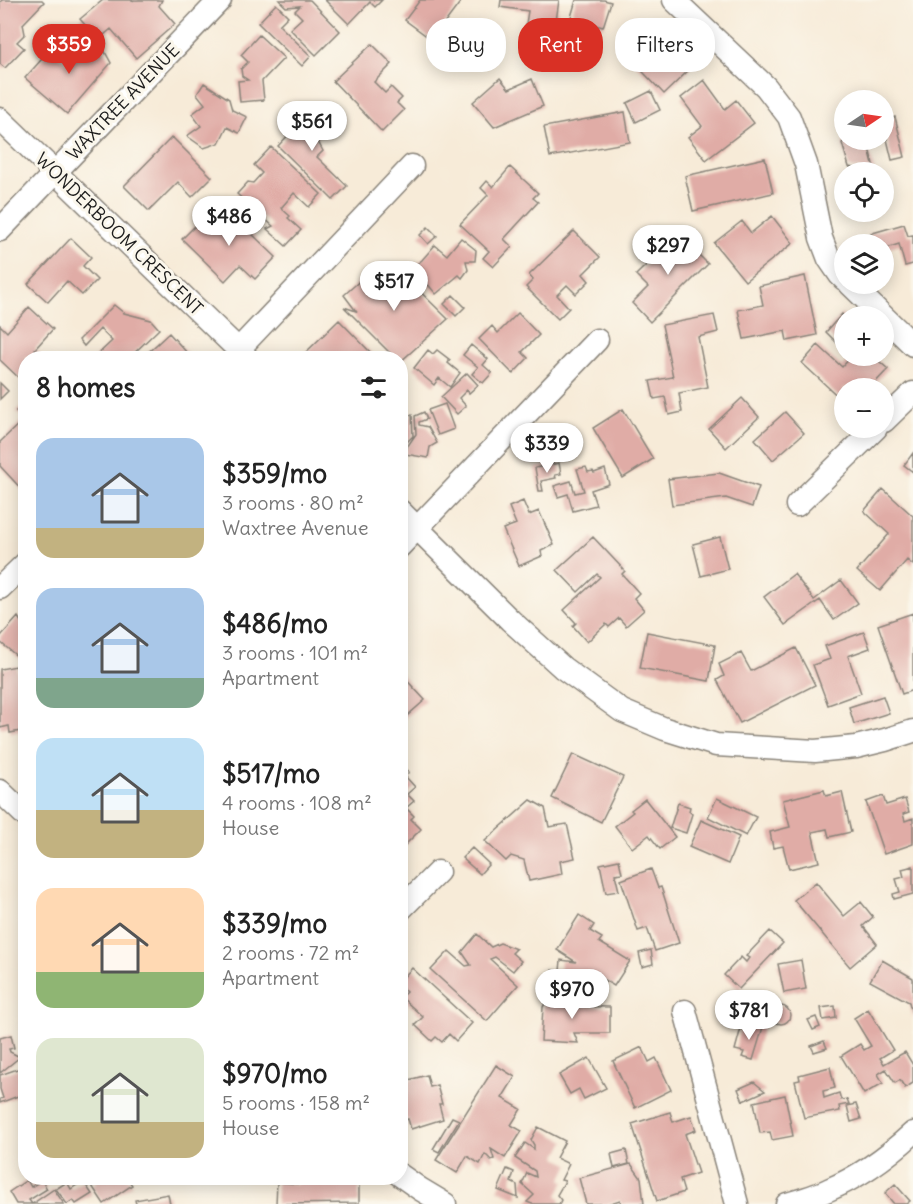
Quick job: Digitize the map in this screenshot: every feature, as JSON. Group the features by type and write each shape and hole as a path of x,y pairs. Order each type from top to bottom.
{"street":[{"name":"WAXTREE AVENUE","path":"0,230 220,0"},
{"path":"674,0 766,87 789,117 806,164 821,238 834,266"},
{"name":"WONDERBOOM CRESCENT","path":"0,118 240,351"},
{"name":"WONDERBOOM CRESCENT","path":"246,351 412,166"},
{"path":"860,294 913,345"},
{"path":"408,538 597,340"},
{"path":"894,411 913,393"},
{"path":"797,504 866,438"},
{"path":"408,519 510,621 563,668 622,711 664,729 716,745 815,751 856,747 913,731"},
{"path":"0,588 18,571"},
{"path":"0,791 18,808"},
{"path":"408,902 438,872"},
{"path":"685,1011 737,1204"},
{"path":"787,1204 828,1190 860,1174 913,1133"},
{"path":"408,1181 445,1204"}],"building":[{"path":"2,0 42,0 44,2 23,24 25,34 17,42 24,48 5,68 0,64 0,2"},
{"path":"103,0 162,0 159,6 175,24 136,58 111,29 98,40 80,19"},
{"path":"279,0 310,0 340,31 316,55 290,29 302,18 295,11 300,6 286,7"},
{"path":"325,0 382,0 375,7 370,2 349,24"},
{"path":"420,0 462,0 448,18 426,18 426,36 405,20"},
{"path":"501,0 559,0 556,18 527,18 528,11 500,7"},
{"path":"576,0 611,2 603,27 603,18 571,18"},
{"path":"276,4 288,16 279,25 311,56 302,66 258,23"},
{"path":"259,35 284,58 262,81 264,100 240,102 238,81 248,80 242,76 241,69 248,62 241,55"},
{"path":"84,40 104,50 111,63 67,114 25,78 50,50 72,68 67,58"},
{"path":"372,44 392,64 374,82 385,93 391,87 402,98 397,103 404,110 382,132 333,81"},
{"path":"643,72 687,72 664,94"},
{"path":"500,78 509,89 532,79 543,106 494,127 473,102"},
{"path":"704,80 725,109 736,100 754,123 706,160 688,137 702,126 681,98"},
{"path":"204,83 229,99 232,110 247,117 239,133 227,127 219,143 204,148 187,136 201,126 192,114 205,104 197,94"},
{"path":"651,91 660,110 636,122 627,103"},
{"path":"316,106 332,122 316,138 323,151 317,157 347,186 333,200 278,146"},
{"path":"625,112 630,142 550,157 544,127"},
{"path":"894,117 905,157 892,160 890,150 894,150"},
{"path":"172,137 212,177 192,197 178,182 149,211 124,186"},
{"path":"271,147 321,194 309,207 294,193 281,208 301,230 286,246 267,229 273,226 237,194 248,182 253,183 262,173 254,165"},
{"path":"844,150 870,150 872,162 848,162"},
{"path":"765,158 773,193 693,211 685,176"},
{"path":"510,167 538,193 533,198 538,202 504,239 512,247 493,267 483,258 489,251 460,224 488,195 481,188 487,181 493,187"},
{"path":"229,212 276,257 255,279 240,265 225,281 182,239 204,217 215,227"},
{"path":"772,216 793,243 745,281 714,243 742,221 751,233"},
{"path":"904,224 908,236 913,235 913,264 905,266 899,244 894,246 894,234 869,234"},
{"path":"428,227 437,236 428,244 420,235"},
{"path":"574,231 600,257 583,274 589,281 576,294 567,285 557,295 569,308 558,319 526,287 533,280 529,275"},
{"path":"678,234 708,264 650,322 632,303 648,287 636,275"},
{"path":"71,238 91,257 83,266 97,280 82,295 67,281 48,302 28,284"},
{"path":"461,238 476,250 475,261 466,261 468,270 462,278 459,275 436,294 413,267 435,245 447,255"},
{"path":"393,265 448,319 408,355 408,351 388,351 344,307 356,311 344,295 364,277 371,286 375,283 371,277"},
{"path":"805,276 817,335 787,341 785,331 744,339 738,310 763,305 759,286"},
{"path":"453,295 465,307 456,316 444,304"},
{"path":"114,305 124,313 151,320 159,329 136,351 101,351 112,341 100,329 84,346 79,340"},
{"path":"29,307 53,329 35,349 37,351 18,351 18,377 0,360 0,325 7,332"},
{"path":"518,313 539,335 522,352 528,358 513,374 479,339 492,326 498,333"},
{"path":"714,315 718,332 698,337 708,387 679,393 682,412 669,415 665,397 654,399 650,381 673,377 662,325"},
{"path":"339,320 369,351 307,351"},
{"path":"834,323 834,340 826,332"},
{"path":"169,333 185,351 150,351"},
{"path":"471,345 488,359 483,365 492,373 483,383 472,374 478,367 463,355"},
{"path":"818,345 834,360 834,366 885,366 888,369 879,378 834,378 834,393 802,363"},
{"path":"428,350 433,354 437,350 450,360 448,363 460,373 450,387 439,378 434,385 414,368"},
{"path":"467,373 478,385 469,393 467,390 459,398 466,406 457,414 441,397"},
{"path":"0,383 8,391 0,399"},
{"path":"742,398 759,417 726,448 709,429"},
{"path":"445,404 454,429 438,435 428,410"},
{"path":"623,409 653,459 623,478 593,428"},
{"path":"424,412 427,419 419,422 419,425 428,427 437,443 430,447 428,458 408,455 408,446 416,434 415,416"},
{"path":"785,412 804,433 773,460 755,439"},
{"path":"408,415 412,415 413,436 408,441"},
{"path":"18,425 18,485 0,466 0,442"},
{"path":"913,453 913,472 904,465"},
{"path":"559,463 561,474 555,475 556,478 541,481 543,491 539,491 535,468"},
{"path":"586,467 588,472 593,471 594,473 605,469 609,484 591,490 596,505 573,511 568,494 558,497 554,486 571,481 575,493 584,491 577,469"},
{"path":"719,473 759,487 752,507 726,498 672,505 668,479"},
{"path":"883,489 913,516 913,565 907,560 880,591 857,571 889,534 864,511"},
{"path":"523,501 529,515 539,511 554,545 541,551 542,556 519,566 503,529 516,524 509,507"},
{"path":"593,537 625,571 622,574 639,593 634,598 644,610 626,626 619,618 609,627 606,624 587,642 573,626 576,623 564,610 600,577 597,574 578,592 557,570"},
{"path":"720,537 728,569 701,576 693,544"},
{"path":"794,574 814,600 841,580 858,603 834,620 820,600 785,625 764,597"},
{"path":"913,613 913,690 902,694 878,625"},
{"path":"18,617 18,657 0,642 0,637"},
{"path":"647,632 715,645 709,681 640,668"},
{"path":"864,632 870,648 848,656 861,693 828,705 813,665 830,659 825,646"},
{"path":"796,648 815,685 740,723 717,680 724,676 719,664 741,653 751,671"},
{"path":"16,666 18,732 10,733 9,726 0,728 0,669"},
{"path":"408,682 425,700 408,715"},
{"path":"883,696 889,713 854,724 849,707"},
{"path":"573,754 623,777 601,822 552,798"},
{"path":"408,779 415,787 408,793"},
{"path":"824,790 826,796 842,792 851,832 829,837 827,829 812,832 819,862 789,869 783,846 773,848 770,832 790,827 783,800"},
{"path":"408,795 414,801 408,806"},
{"path":"883,796 886,805 905,799 909,812 903,814 905,821 913,818 913,844 884,854 866,802"},
{"path":"717,798 756,817 746,836 708,817"},
{"path":"645,799 675,837 660,849 649,835 632,848 615,826"},
{"path":"531,800 545,808 549,827 567,824 575,858 560,861 562,874 529,881 524,860 511,856 506,861 485,841"},
{"path":"678,803 690,807 689,811 692,814 686,833 670,828"},
{"path":"408,810 414,816 411,819 421,829 408,842"},
{"path":"701,820 739,837 728,864 689,847"},
{"path":"472,848 489,864 480,874 462,858"},
{"path":"619,860 622,873 615,874 619,891 606,893 600,864"},
{"path":"913,866 913,894 894,899 893,894 900,892 896,879 904,877 902,869"},
{"path":"651,869 658,888 661,887 679,943 655,951 647,928 638,931 621,880"},
{"path":"816,882 844,916 861,902 873,917 863,926 877,944 850,967 794,900"},
{"path":"579,915 594,925 590,931 602,938 599,942 630,961 614,986 604,980 601,994 550,989 552,970 560,971 561,960 576,962 557,950"},
{"path":"770,931 783,943 739,989 724,975 741,957 746,962 749,958 746,956"},
{"path":"477,934 491,947 500,943 516,949 512,953 521,961 513,971 495,957 490,959 518,985 487,1021 431,970 449,951 466,966 471,965 462,952"},
{"path":"651,950 653,964 642,967 639,953"},
{"path":"801,960 806,989 784,993 778,964"},
{"path":"882,960 913,978 913,1018 909,1002 870,981"},
{"path":"412,968 472,1023 456,1041 449,1034 442,1042 436,1037 432,1041 415,1025 423,1017 408,1003 408,972"},
{"path":"550,995 567,995 567,1006 610,1007 610,1033 574,1033 578,1043 541,1041 543,1007"},
{"path":"777,1006 785,1006 790,1011 788,1022 777,1024 772,1019 772,1011"},
{"path":"835,1006 836,1018 823,1020 821,1008"},
{"path":"868,1009 893,1050 880,1058 884,1064 905,1052 913,1065 913,1083 905,1088 900,1080 895,1083 886,1069 878,1074 883,1083 864,1094 841,1056 860,1044 864,1050 871,1046 854,1018"},
{"path":"816,1017 820,1027 813,1030 808,1020"},
{"path":"749,1023 763,1027 753,1060 742,1057 744,1052 735,1050 741,1028 750,1030"},
{"path":"11,1035 14,1048 9,1049 18,1059 0,1073 0,1038"},
{"path":"824,1041 827,1048 814,1052 811,1046"},
{"path":"642,1047 649,1062 656,1058 671,1090 635,1108 613,1061"},
{"path":"589,1058 606,1088 584,1099 579,1089 570,1094 559,1075"},
{"path":"496,1065 515,1077 502,1098 521,1109 511,1125 522,1131 505,1158 491,1149 494,1159 491,1160 485,1154 480,1164 467,1156 457,1173 436,1160"},
{"path":"830,1067 835,1088 823,1091 824,1098 839,1093 841,1100 847,1099 849,1104 839,1106 840,1111 804,1118 795,1081 800,1080 799,1075"},
{"path":"18,1069 18,1096 0,1103 0,1099 3,1098 0,1089 0,1075"},
{"path":"427,1075 430,1087 437,1085 443,1119 411,1129 408,1119 408,1080"},
{"path":"754,1082 765,1091 743,1101 738,1089"},
{"path":"785,1095 793,1136 772,1140 770,1132 760,1133 754,1102"},
{"path":"856,1104 861,1119 851,1122 847,1106"},
{"path":"670,1112 673,1122 691,1116 696,1130 685,1134 698,1173 680,1179 684,1192 657,1201 632,1124"},
{"path":"452,1117 459,1120 439,1152 433,1149"},
{"path":"538,1127 565,1141 556,1158 569,1164 561,1180 565,1181 557,1195 561,1200 559,1204 527,1202 534,1195 522,1184 527,1173 536,1177 535,1171 515,1158 525,1143 534,1149 531,1140"},
{"path":"626,1150 629,1164 614,1168 611,1154"},
{"path":"631,1164 641,1178 644,1204 621,1204 620,1200 608,1204 586,1204 579,1178"},
{"path":"507,1169 514,1172 511,1182 517,1185 518,1198 498,1190"},
{"path":"895,1184 910,1201 906,1204 894,1204 885,1193"},
{"path":"20,1185 31,1187 45,1185 47,1189 29,1200 32,1204 16,1204 9,1192"},
{"path":"62,1185 69,1185 71,1189 77,1185 86,1185 92,1194 76,1204 73,1200 67,1204 56,1189"},
{"path":"94,1185 132,1185 104,1204 92,1186"},
{"path":"277,1185 359,1185 359,1203 276,1204"},
{"path":"54,1189 64,1204 32,1204"},
{"path":"168,1194 170,1204 136,1204 135,1200"}]}
